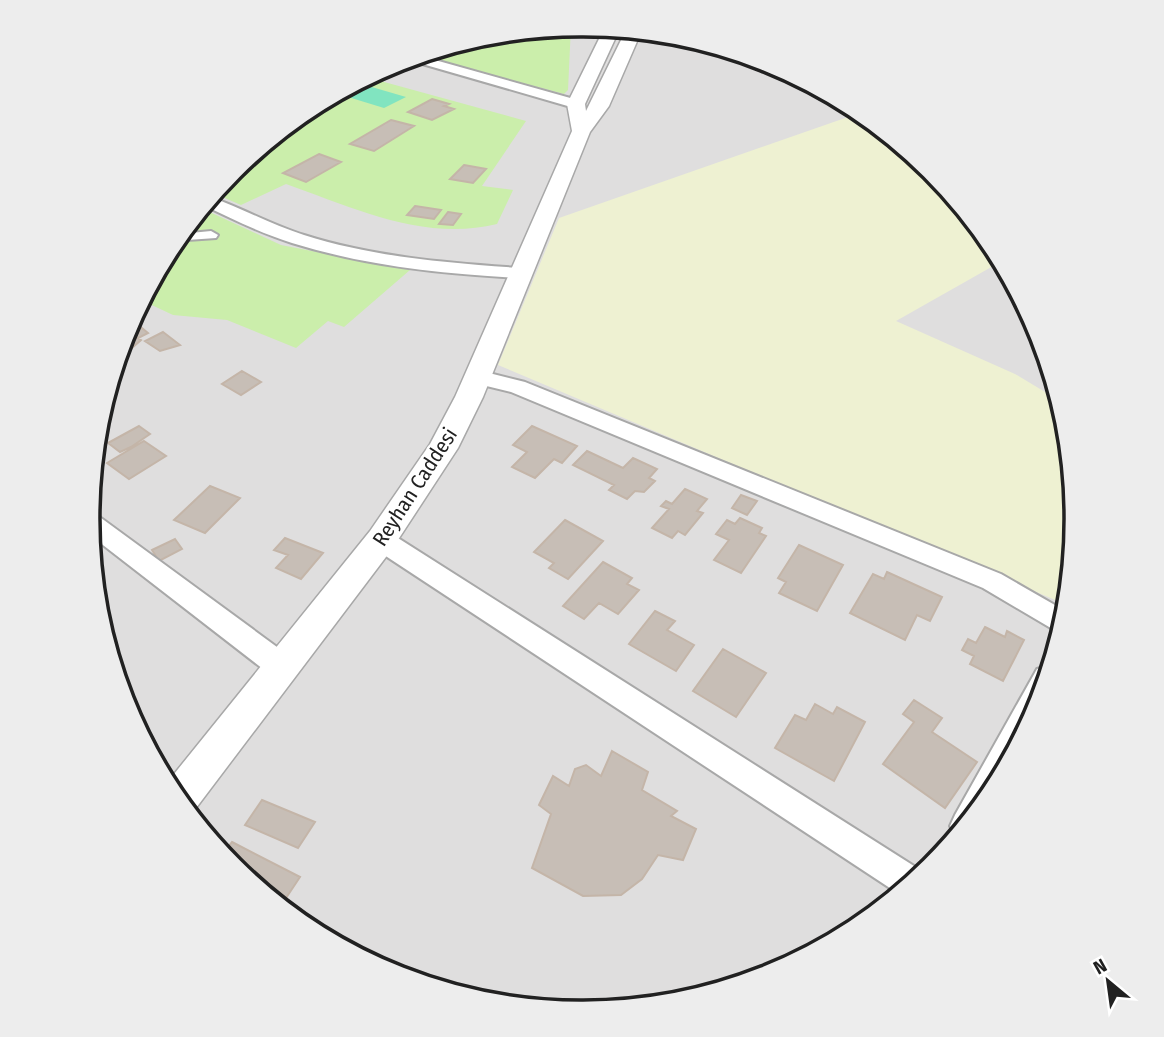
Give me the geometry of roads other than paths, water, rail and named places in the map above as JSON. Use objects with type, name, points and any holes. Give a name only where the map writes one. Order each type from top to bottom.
[{"type":"street","name":"Reyhan Caddesi","points":[[185,792],[381,540],[443,448],[477,377],[520,273],[608,38]]},
{"type":"street","name":"Reyhan Caddesi","points":[[578,118],[600,106],[630,40]]},
{"type":"street","points":[[425,63],[578,118]]},
{"type":"street","points":[[216,205],[264,227],[329,247],[453,268],[520,273]]},
{"type":"street","points":[[191,237],[211,235]]},
{"type":"street","points":[[477,377],[518,387],[992,581],[1053,617]]},
{"type":"street","points":[[100,530],[282,667]]},
{"type":"street","points":[[381,540],[904,878]]}]
